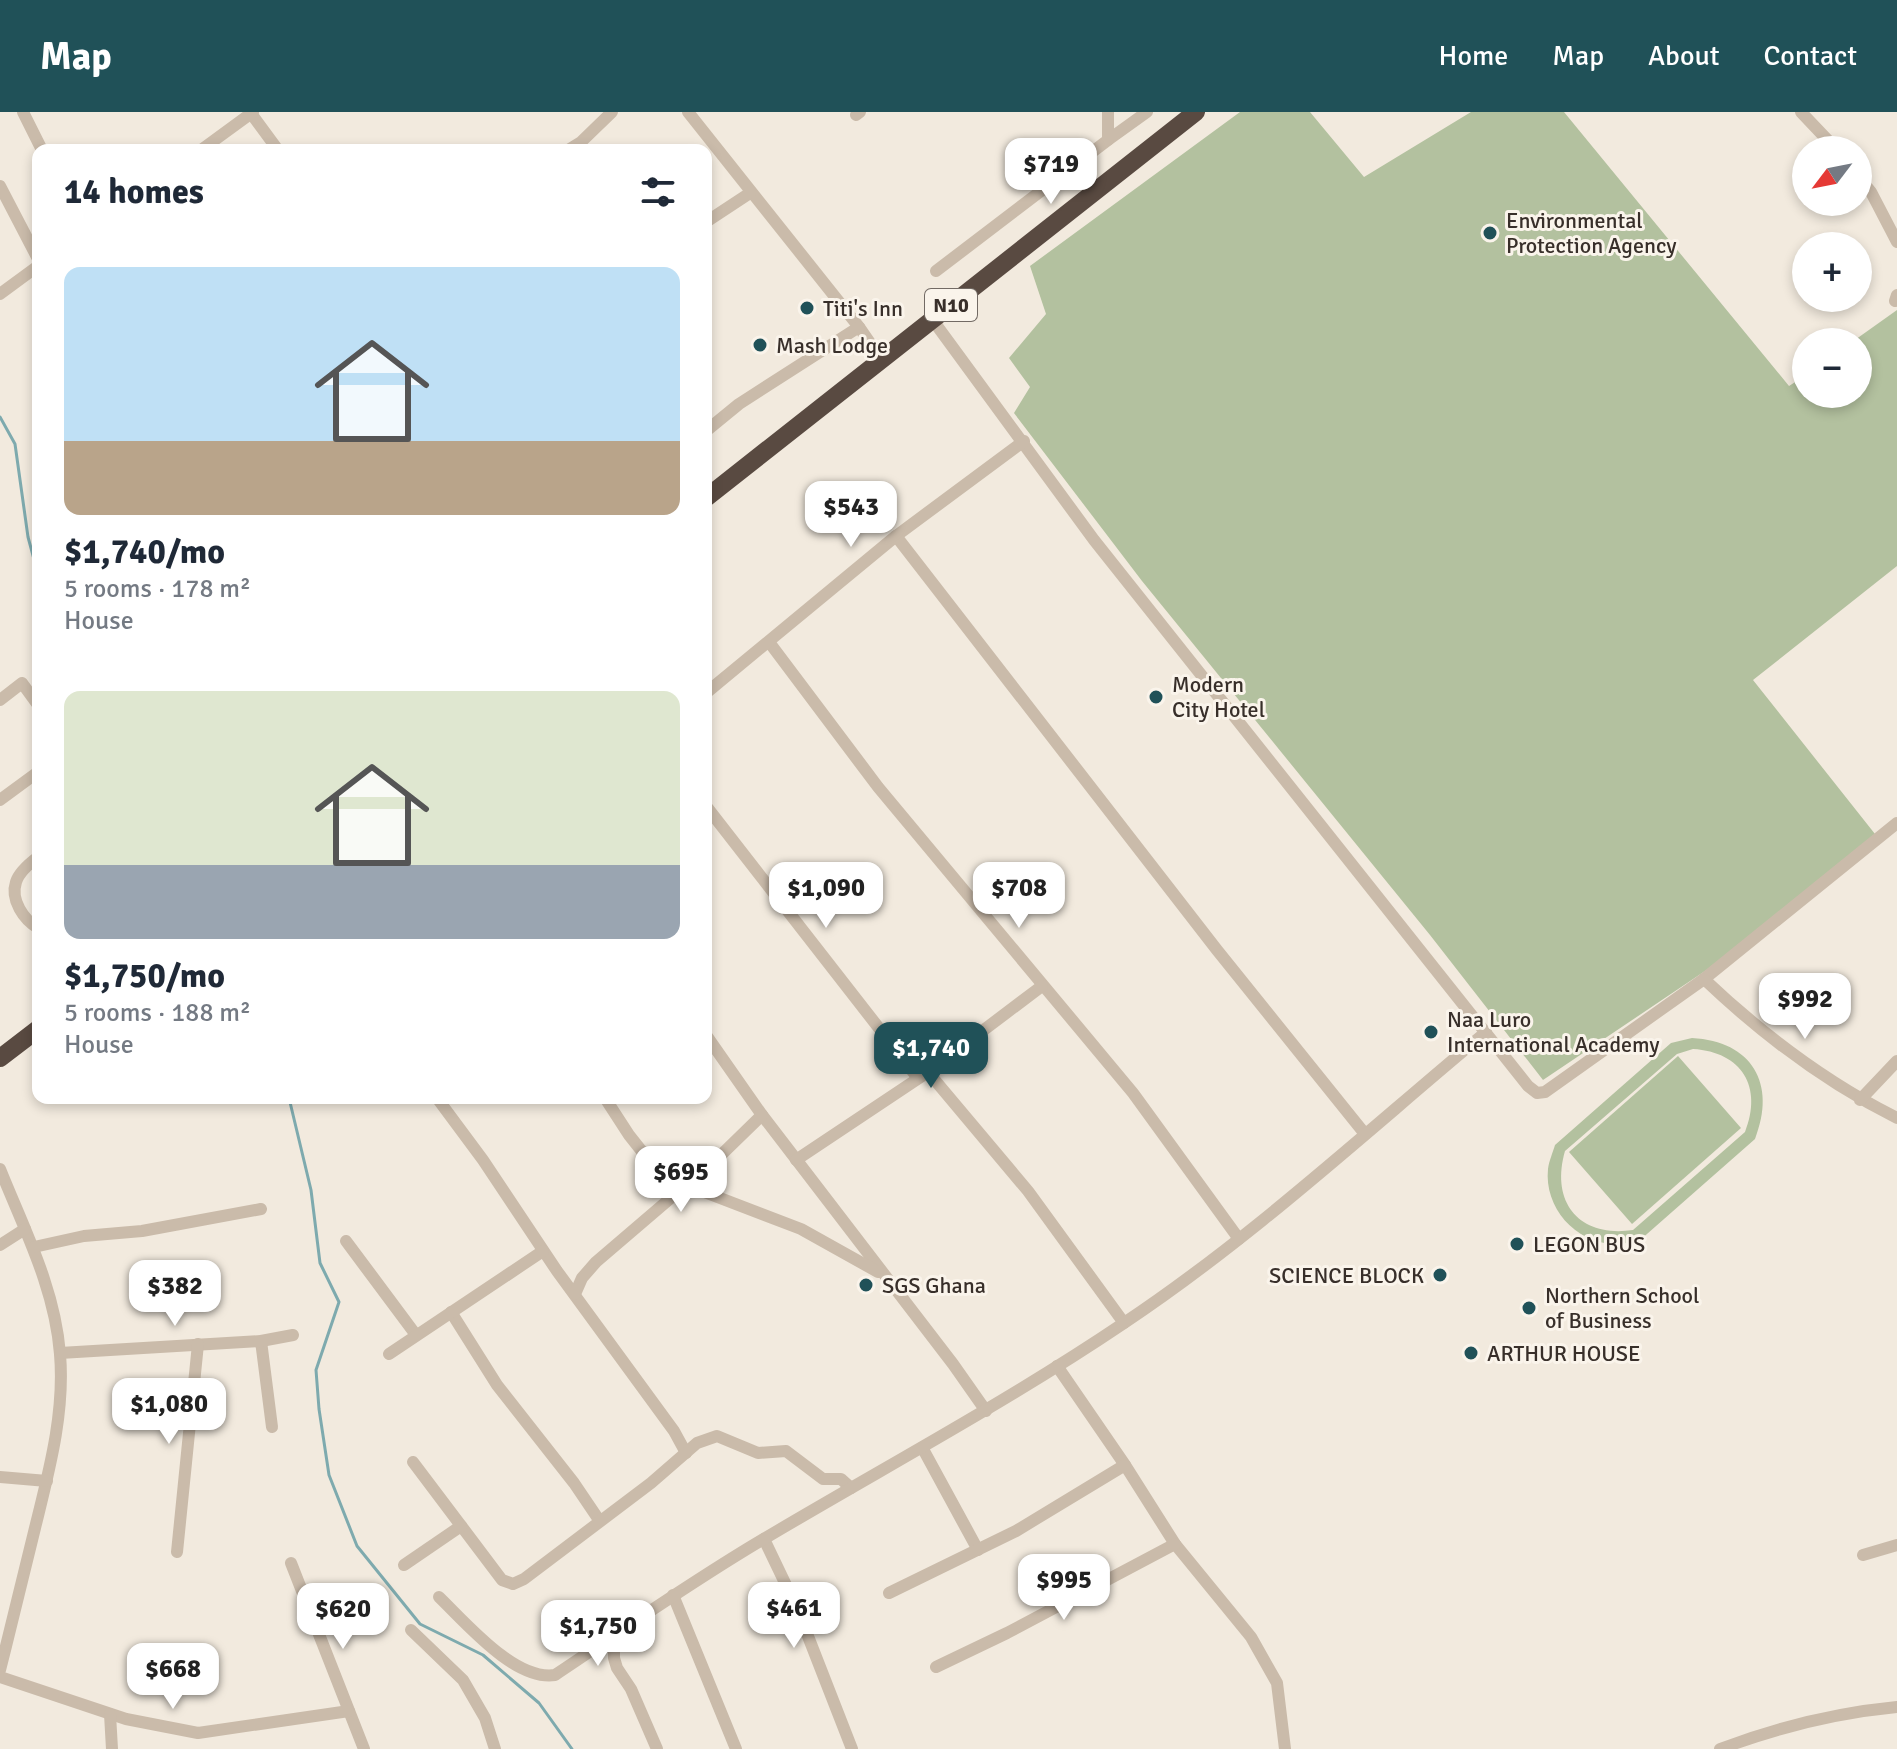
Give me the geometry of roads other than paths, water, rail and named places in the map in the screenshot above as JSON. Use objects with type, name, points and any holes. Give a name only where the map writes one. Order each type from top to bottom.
[{"type":"highway","name":"N10","points":[[712,493],[1194,113]]},
{"type":"highway","points":[[0,1058],[32,1034]]},
{"type":"street","points":[[23,112],[39,144]]},
{"type":"street","points":[[578,144],[612,112]]},
{"type":"street","points":[[688,112],[881,359]]},
{"type":"street","points":[[1108,112],[1108,140]]},
{"type":"street","points":[[936,271],[1147,112]]},
{"type":"street","points":[[1801,112],[1824,136]]},
{"type":"street","points":[[209,144],[251,113],[274,144]]},
{"type":"street","points":[[0,186],[32,247]]},
{"type":"street","points":[[712,218],[750,193]]},
{"type":"street","points":[[1872,194],[1897,242]]},
{"type":"street","points":[[0,294],[32,270]]},
{"type":"street","points":[[932,319],[1094,540],[1528,1086],[1537,1093],[1545,1092],[1704,979],[1897,823]]},
{"type":"street","points":[[712,426],[739,404],[859,327]]},
{"type":"street","points":[[712,688],[896,536],[1024,441]]},
{"type":"street","points":[[896,536],[1217,950],[1365,1134]]},
{"type":"street","points":[[769,642],[878,787],[1133,1093],[1239,1239]]},
{"type":"street","points":[[0,700],[22,683],[32,697]]},
{"type":"street","points":[[0,800],[32,776]]},
{"type":"street","points":[[712,813],[923,1074],[1028,1191],[1124,1323]]},
{"type":"street","points":[[32,862],[16,882],[16,895],[27,921],[32,924]]},
{"type":"street","points":[[1704,979],[1740,1013],[1816,1072],[1860,1100],[1897,1118]]},
{"type":"street","points":[[796,1160],[923,1074],[1042,986]]},
{"type":"street","points":[[439,1597],[484,1640],[525,1671],[541,1677],[555,1675],[673,1595],[851,1488],[923,1449],[1124,1323],[1317,1178],[1486,1032]]},
{"type":"street","points":[[712,1044],[762,1115],[986,1411]]},
{"type":"street","points":[[1860,1100],[1897,1061]]},
{"type":"street","points":[[441,1104],[674,1431],[686,1453]]},
{"type":"street","points":[[609,1104],[648,1159],[686,1187],[801,1229],[883,1274]]},
{"type":"street","points":[[575,1294],[582,1278],[596,1262],[686,1187],[762,1115]]},
{"type":"street","points":[[0,1169],[34,1247],[54,1315],[60,1353],[61,1405],[47,1481],[6,1618],[0,1670]]},
{"type":"street","points":[[34,1247],[84,1236],[142,1231],[261,1209]]},
{"type":"street","points":[[0,1245],[25,1229]]},
{"type":"street","points":[[346,1241],[416,1335]]},
{"type":"street","points":[[389,1354],[543,1251]]},
{"type":"street","points":[[451,1312],[497,1385],[599,1520]]},
{"type":"street","points":[[60,1353],[261,1341],[293,1335]]},
{"type":"street","points":[[261,1341],[272,1427]]},
{"type":"street","points":[[177,1552],[198,1344]]},
{"type":"street","points":[[1057,1366],[1175,1544],[1251,1637],[1277,1683],[1285,1749]]},
{"type":"street","points":[[413,1462],[502,1580],[513,1584],[524,1579],[697,1443],[717,1436],[758,1453],[786,1451],[823,1479],[841,1479],[851,1488]]},
{"type":"street","points":[[923,1449],[978,1550]]},
{"type":"street","points":[[889,1593],[978,1550],[1074,1498],[1125,1465]]},
{"type":"street","points":[[0,1477],[47,1481]]},
{"type":"street","points":[[404,1565],[461,1526]]},
{"type":"street","points":[[764,1539],[797,1608],[852,1749]]},
{"type":"street","points":[[936,1667],[1175,1544]]},
{"type":"street","points":[[1863,1555],[1897,1545]]},
{"type":"street","points":[[291,1563],[364,1749]]},
{"type":"street","points":[[673,1595],[736,1749]]},
{"type":"street","points":[[411,1630],[463,1680],[485,1718],[495,1749]]},
{"type":"street","points":[[614,1635],[617,1668],[631,1689],[657,1749]]},
{"type":"street","points":[[0,1677],[110,1714],[198,1733],[349,1711]]},
{"type":"street","points":[[1720,1749],[1770,1730],[1848,1712],[1897,1707]]},
{"type":"street","points":[[110,1714],[112,1749]]},
{"type":"waterway","points":[[0,417],[15,444],[32,552]]},
{"type":"waterway","points":[[290,1104],[311,1190],[320,1263],[339,1302],[316,1370],[329,1475],[357,1546],[420,1624],[483,1655],[539,1703],[572,1749]]},
{"type":"place","name":"Environmental Protection Agency","points":[[1490,233]]},
{"type":"place","name":"Titi's Inn","points":[[807,308]]},
{"type":"place","name":"Mash Lodge","points":[[760,345]]},
{"type":"place","name":"Modern City Hotel","points":[[1156,697]]},
{"type":"place","name":"Naa Luro International Academy","points":[[1431,1032]]},
{"type":"place","name":"LEGON BUS","points":[[1517,1244]]},
{"type":"place","name":"SCIENCE BLOCK","points":[[1440,1275]]},
{"type":"place","name":"SGS Ghana","points":[[866,1285]]},
{"type":"place","name":"Northern School of Business","points":[[1529,1308]]},
{"type":"place","name":"ARTHUR HOUSE","points":[[1471,1353]]}]
